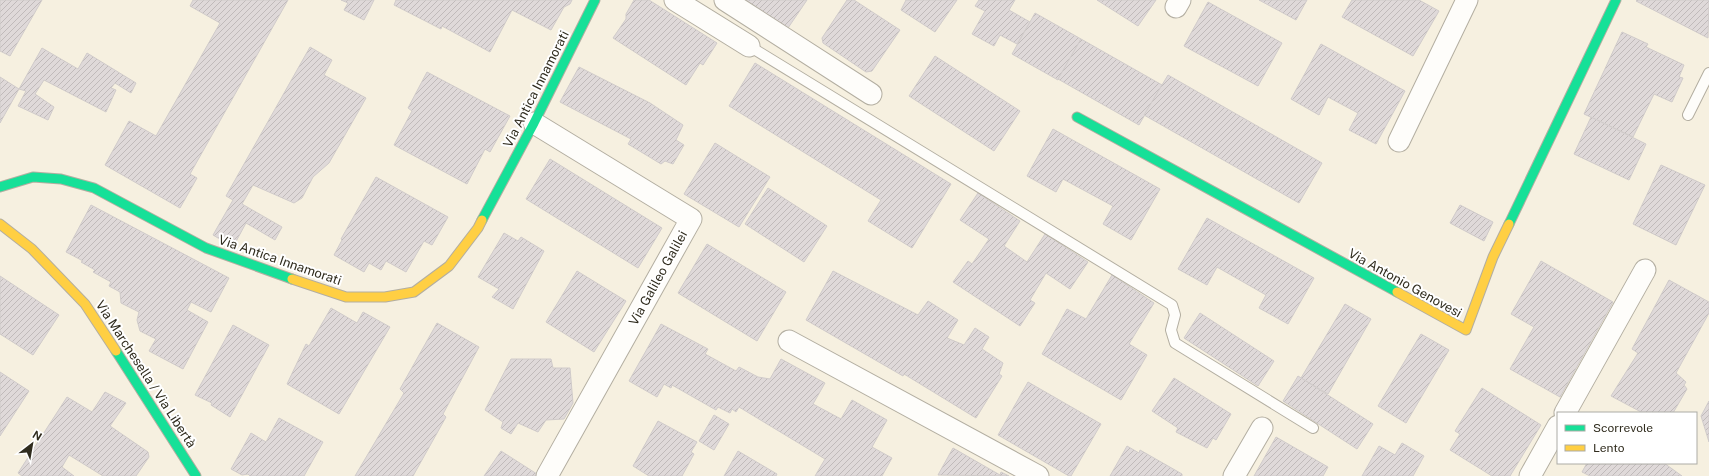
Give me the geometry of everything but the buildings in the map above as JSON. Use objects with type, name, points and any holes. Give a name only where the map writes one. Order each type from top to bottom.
[{"type":"street","name":"Via Antica Innamorati","points":[[0,187],[33,177],[61,179],[74,182],[94,188],[206,248],[284,278],[346,297],[385,297],[414,292],[449,266],[478,228],[534,123],[595,0]]},
{"type":"street","points":[[675,0],[749,46]]},
{"type":"street","points":[[725,0],[872,94]]},
{"type":"street","points":[[1399,141],[1467,0]]},
{"type":"street","name":"Via Antonio Genovesi","points":[[1077,117],[1466,330],[1493,257],[1616,0]]},
{"type":"street","name":"Via Galileo Galilei","points":[[534,123],[691,219],[547,476]]},
{"type":"street","name":"Via Marchesella / Via Libertà","points":[[0,224],[32,249],[85,304],[151,404],[196,476]]},
{"type":"street","points":[[1566,412],[1645,270]]},
{"type":"street","points":[[789,341],[1038,476]]},
{"type":"street","points":[[1234,476],[1262,428]]},
{"type":"street","points":[[1530,476],[1557,428]]},
{"type":"lane","points":[[749,46],[1172,305],[1175,315],[1170,330],[1175,343],[1313,428]]},
{"type":"lane","points":[[1688,115],[1709,73]]},
{"type":"traffic: fast","points":[[482,220],[534,123],[595,0]]},
{"type":"traffic: fast","points":[[1509,224],[1616,0]]},
{"type":"traffic: fast","points":[[1077,117],[1397,292]]},
{"type":"traffic: fast","points":[[0,187],[33,177],[61,179],[94,188],[206,248],[292,279]]},
{"type":"traffic: fast","points":[[116,351],[196,476]]},
{"type":"traffic: slow","points":[[292,279],[346,297],[385,297],[414,292],[449,266],[478,228],[482,220]]},
{"type":"traffic: slow","points":[[0,224],[32,249],[85,304],[116,351]]},
{"type":"traffic: slow","points":[[1397,292],[1466,330],[1493,257],[1509,224]]}]
